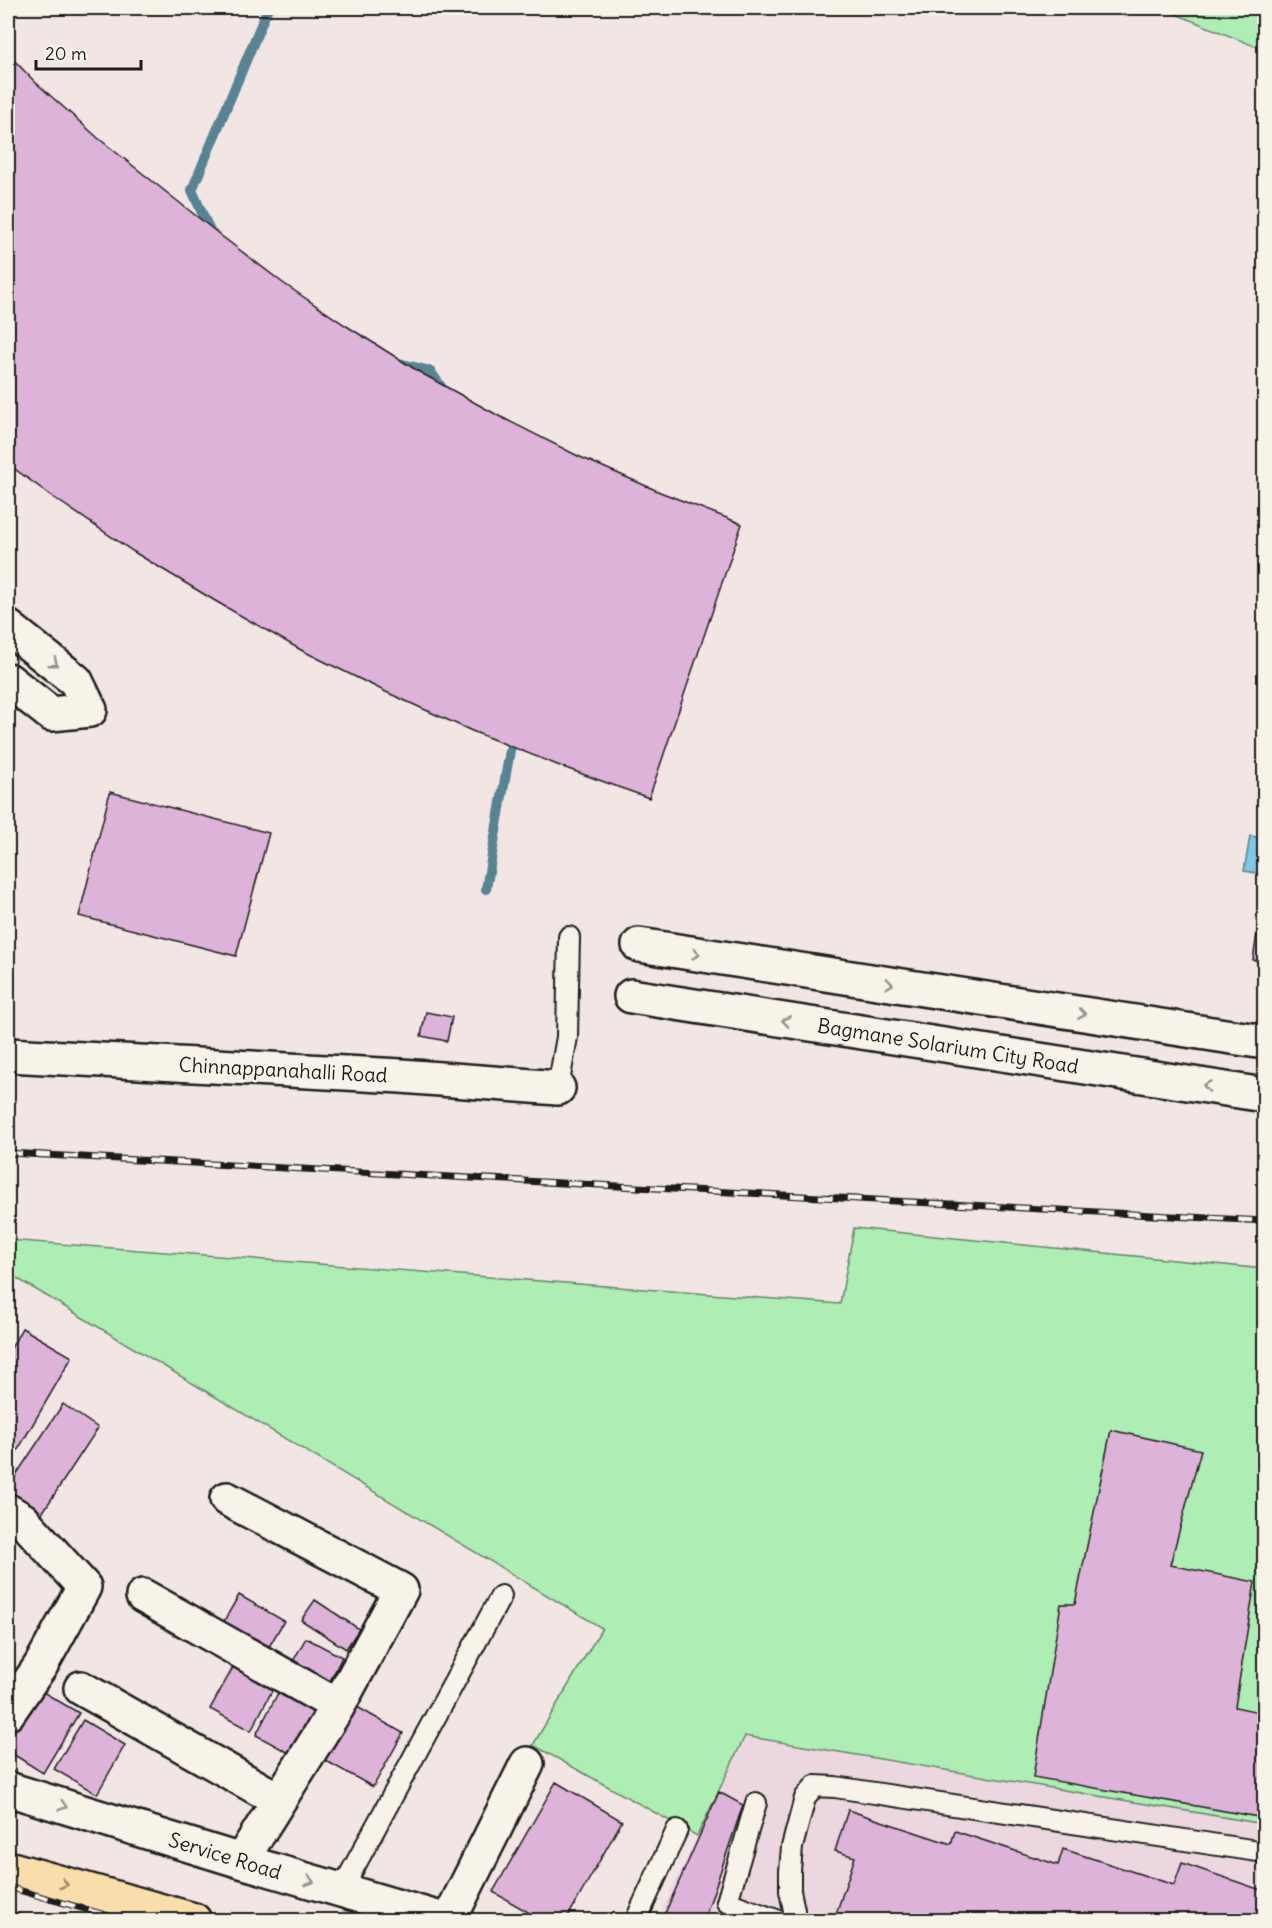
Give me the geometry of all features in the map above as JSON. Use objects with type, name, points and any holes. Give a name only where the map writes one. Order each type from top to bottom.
[{"type":"highway","points":[[8,1868],[194,1920]]},
{"type":"street","points":[[8,627],[76,681],[90,710],[51,714],[8,680]]},
{"type":"street","points":[[639,945],[1264,1042]]},
{"type":"street","name":"Bagmane Solarium City Road","points":[[631,996],[1264,1095]]},
{"type":"street","name":"Chinnappanahalli Road","points":[[8,1055],[401,1076],[558,1088]]},
{"type":"street","points":[[227,1498],[401,1590],[338,1706],[241,1861]]},
{"type":"street","points":[[8,1511],[23,1520],[84,1587],[41,1665],[8,1713]]},
{"type":"street","points":[[143,1596],[338,1706]]},
{"type":"street","points":[[81,1688],[279,1800]]},
{"type":"street","points":[[449,1920],[527,1764]]},
{"type":"street","name":"Service Road","points":[[8,1789],[241,1861],[444,1920]]},
{"type":"lane","points":[[558,1088],[567,1037],[569,937]]},
{"type":"lane","points":[[341,1891],[501,1596]]},
{"type":"lane","points":[[793,1920],[794,1910],[790,1891],[792,1847],[806,1798],[815,1786],[835,1787],[1264,1852]]},
{"type":"lane","points":[[756,1803],[727,1902],[776,1920]]},
{"type":"lane","points":[[636,1920],[677,1830]]},
{"type":"shaded area","points":[[745,1736],[1264,1824],[1264,1920],[657,1920]]},
{"type":"green space","points":[[1166,8],[1264,8],[1264,50],[1166,10]]},
{"type":"green space","points":[[854,1228],[1264,1269],[1264,1824],[745,1736],[697,1836],[533,1745],[602,1628],[8,1273],[8,1240],[840,1304]]},
{"type":"water","points":[[1250,836],[1264,838],[1264,874],[1244,871]]},
{"type":"building","points":[[8,54],[34,81],[98,138],[283,283],[345,325],[421,373],[578,456],[660,492],[742,524],[649,798],[472,731],[301,650],[134,552],[8,464]]},
{"type":"building","points":[[110,792],[269,833],[236,956],[79,916]]},
{"type":"building","points":[[1264,887],[1264,962],[1253,960]]},
{"type":"building","points":[[426,1012],[452,1017],[447,1041],[421,1036]]},
{"type":"building","points":[[22,1328],[72,1357],[8,1467],[8,1354]]},
{"type":"building","points":[[63,1404],[98,1428],[37,1521],[8,1501],[8,1487]]},
{"type":"building","points":[[1111,1430],[1201,1450],[1170,1565],[1255,1582],[1235,1707],[1264,1713],[1264,1818],[1033,1777],[1061,1604],[1075,1604]]},
{"type":"building","points":[[239,1595],[284,1621],[262,1659],[217,1633]]},
{"type":"building","points":[[315,1600],[359,1629],[346,1649],[301,1620]]},
{"type":"building","points":[[306,1638],[342,1657],[325,1691],[287,1672]]},
{"type":"building","points":[[235,1664],[275,1685],[251,1731],[210,1709]]},
{"type":"building","points":[[31,1685],[79,1713],[43,1773],[8,1751],[8,1724]]},
{"type":"building","points":[[278,1693],[321,1715],[298,1758],[256,1735]]},
{"type":"building","points":[[350,1703],[403,1733],[373,1787],[319,1757]]},
{"type":"building","points":[[83,1720],[125,1745],[97,1794],[54,1769]]},
{"type":"building","points":[[556,1782],[622,1821],[566,1920],[542,1920],[493,1892]]},
{"type":"building","points":[[719,1792],[743,1805],[704,1920],[662,1920]]},
{"type":"building","points":[[848,1810],[951,1844],[955,1831],[1058,1865],[1063,1849],[1174,1885],[1182,1863],[1264,1891],[1264,1920],[834,1920],[855,1857],[835,1851]]},
{"type":"waterway","points":[[213,238],[192,190],[268,8]]},
{"type":"waterway","points":[[395,362],[430,371],[447,395]]},
{"type":"waterway","points":[[486,889],[513,733]]},
{"type":"railway","points":[[8,1153],[1264,1221]]},
{"type":"railway","points":[[8,1887],[123,1920]]},
{"type":"railway","points":[[8,1914],[30,1920]]}]
